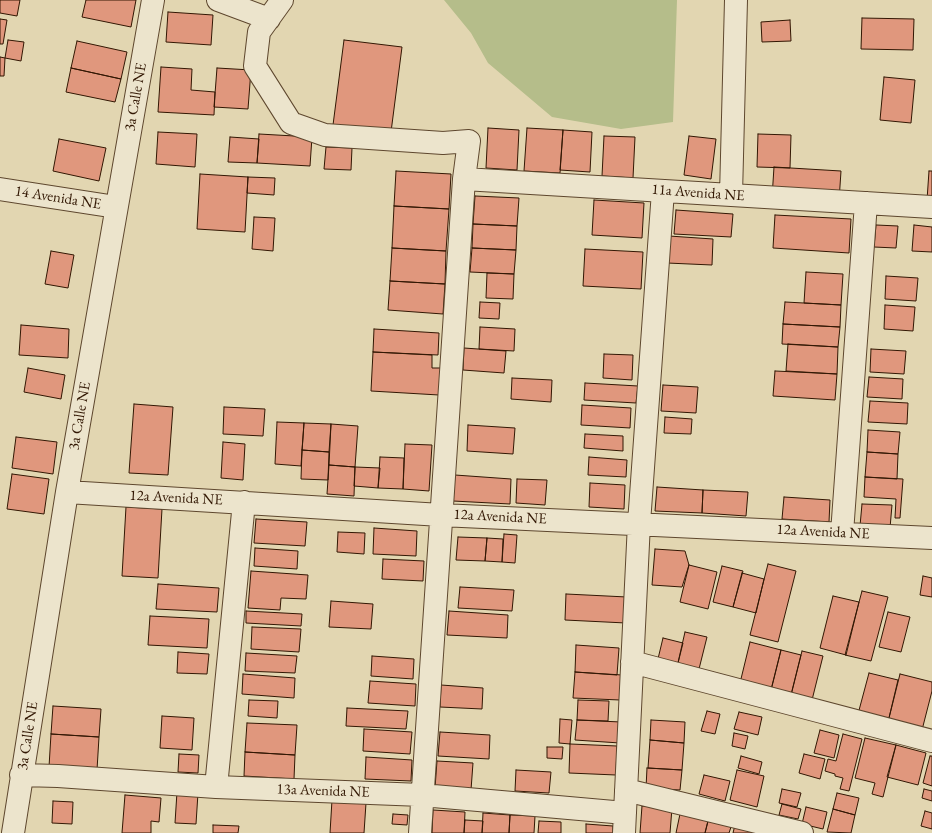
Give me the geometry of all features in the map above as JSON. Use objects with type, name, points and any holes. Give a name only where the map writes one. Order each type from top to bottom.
[{"type":"street","name":"3a Calle NE","points":[[13,833],[67,492],[153,0]]},
{"type":"street","points":[[218,0],[269,19]]},
{"type":"street","points":[[282,0],[259,32],[255,66],[291,123],[325,135],[443,143],[470,141],[464,179],[420,833]]},
{"type":"street","points":[[731,195],[736,0]]},
{"type":"street","name":"11a Avenida NE","points":[[464,179],[932,206]]},
{"type":"street","name":"14 Avenida NE","points":[[0,189],[116,207]]},
{"type":"street","points":[[624,823],[638,524],[663,191]]},
{"type":"street","points":[[842,533],[866,203]]},
{"type":"street","name":"12a Avenida NE","points":[[67,492],[441,515],[932,538]]},
{"type":"street","points":[[216,787],[244,502]]},
{"type":"street","points":[[632,662],[932,741]]},
{"type":"street","name":"13a Avenida NE","points":[[22,775],[58,776],[216,787],[422,795],[624,823]]},
{"type":"street","points":[[626,790],[802,833]]},
{"type":"green space","points":[[444,0],[677,0],[673,122],[621,129],[552,117],[488,63],[471,33]]},
{"type":"building","points":[[0,0],[20,0],[17,16],[0,13]]},
{"type":"building","points":[[86,0],[136,0],[131,27],[82,17]]},
{"type":"building","points":[[168,12],[213,15],[211,45],[166,42]]},
{"type":"building","points":[[862,18],[914,19],[913,50],[861,49]]},
{"type":"building","points":[[0,19],[7,20],[3,44],[0,44]]},
{"type":"building","points":[[790,20],[791,41],[762,42],[761,22]]},
{"type":"building","points":[[8,40],[24,42],[21,61],[5,58]]},
{"type":"building","points":[[344,40],[402,47],[391,132],[333,125]]},
{"type":"building","points":[[77,41],[127,52],[121,79],[71,68]]},
{"type":"building","points":[[0,57],[5,58],[4,76],[0,76]]},
{"type":"building","points":[[161,67],[192,69],[191,90],[215,92],[214,115],[158,112]]},
{"type":"building","points":[[71,68],[121,79],[115,102],[66,92]]},
{"type":"building","points":[[217,68],[251,70],[248,109],[214,107]]},
{"type":"building","points":[[884,77],[915,80],[911,123],[880,120]]},
{"type":"building","points":[[488,128],[519,130],[517,170],[486,168]]},
{"type":"building","points":[[527,128],[563,130],[560,173],[524,171]]},
{"type":"building","points":[[563,130],[592,132],[590,172],[560,170]]},
{"type":"building","points":[[158,132],[197,134],[195,167],[156,164]]},
{"type":"building","points":[[259,134],[312,137],[310,166],[257,163]]},
{"type":"building","points":[[758,134],[791,135],[790,168],[757,167]]},
{"type":"building","points":[[604,136],[635,137],[633,178],[602,176]]},
{"type":"building","points":[[689,136],[716,139],[711,179],[684,175]]},
{"type":"building","points":[[230,137],[259,139],[257,163],[228,162]]},
{"type":"building","points":[[59,139],[106,148],[99,181],[53,171]]},
{"type":"building","points":[[326,147],[352,148],[351,170],[324,169]]},
{"type":"building","points":[[774,167],[841,171],[839,201],[772,198]]},
{"type":"building","points":[[396,171],[451,174],[449,209],[394,206]]},
{"type":"building","points":[[929,171],[932,171],[932,200],[927,200]]},
{"type":"building","points":[[200,174],[248,177],[245,232],[197,229]]},
{"type":"building","points":[[248,177],[275,178],[274,195],[247,193]]},
{"type":"building","points":[[475,196],[519,198],[517,226],[473,224]]},
{"type":"building","points":[[594,200],[644,203],[642,238],[592,235]]},
{"type":"building","points":[[394,206],[449,209],[446,251],[392,248]]},
{"type":"building","points":[[676,210],[733,214],[731,237],[674,234]]},
{"type":"building","points":[[775,215],[851,219],[849,253],[773,248]]},
{"type":"building","points":[[254,217],[275,218],[273,251],[252,249]]},
{"type":"building","points":[[473,224],[517,226],[516,250],[472,248]]},
{"type":"building","points":[[876,225],[898,226],[896,248],[874,247]]},
{"type":"building","points":[[914,225],[932,227],[932,252],[912,251]]},
{"type":"building","points":[[669,236],[713,239],[712,265],[667,263]]},
{"type":"building","points":[[392,248],[446,251],[445,284],[390,281]]},
{"type":"building","points":[[472,248],[516,250],[514,274],[470,272]]},
{"type":"building","points":[[585,249],[643,252],[641,289],[583,286]]},
{"type":"building","points":[[51,251],[74,255],[68,288],[45,284]]},
{"type":"building","points":[[806,272],[843,274],[841,305],[804,303]]},
{"type":"building","points":[[487,273],[514,274],[513,299],[486,298]]},
{"type":"building","points":[[886,276],[918,278],[916,301],[885,299]]},
{"type":"building","points":[[390,281],[445,284],[443,314],[388,310]]},
{"type":"building","points":[[480,302],[500,303],[499,319],[479,318]]},
{"type":"building","points":[[785,302],[841,305],[840,327],[783,324]]},
{"type":"building","points":[[885,305],[915,307],[913,331],[884,329]]},
{"type":"building","points":[[783,324],[840,327],[838,347],[782,344]]},
{"type":"building","points":[[21,325],[69,329],[68,358],[19,355]]},
{"type":"building","points":[[480,327],[515,329],[514,351],[479,349]]},
{"type":"building","points":[[374,329],[439,333],[438,355],[373,352]]},
{"type":"building","points":[[788,344],[838,347],[837,374],[786,371]]},
{"type":"building","points":[[464,348],[506,351],[504,373],[463,370]]},
{"type":"building","points":[[871,349],[906,351],[904,374],[870,372]]},
{"type":"building","points":[[373,352],[432,355],[432,368],[441,368],[439,395],[371,391]]},
{"type":"building","points":[[604,354],[633,355],[632,380],[603,378]]},
{"type":"building","points":[[28,368],[65,375],[61,399],[24,392]]},
{"type":"building","points":[[775,371],[837,374],[835,400],[773,396]]},
{"type":"building","points":[[869,377],[903,379],[902,399],[867,397]]},
{"type":"building","points":[[512,378],[552,380],[551,402],[511,399]]},
{"type":"building","points":[[585,383],[638,386],[636,403],[584,400]]},
{"type":"building","points":[[663,385],[698,387],[696,413],[661,411]]},
{"type":"building","points":[[870,401],[908,403],[907,424],[868,422]]},
{"type":"building","points":[[134,404],[173,407],[168,475],[129,473]]},
{"type":"building","points":[[582,405],[631,408],[630,428],[581,425]]},
{"type":"building","points":[[224,407],[265,409],[263,436],[223,434]]},
{"type":"building","points":[[665,417],[692,419],[691,434],[664,433]]},
{"type":"building","points":[[277,422],[304,423],[301,466],[275,464]]},
{"type":"building","points":[[304,423],[331,424],[329,452],[302,450]]},
{"type":"building","points":[[331,424],[358,426],[355,467],[329,465]]},
{"type":"building","points":[[468,425],[515,428],[513,454],[467,451]]},
{"type":"building","points":[[868,430],[900,432],[898,454],[867,452]]},
{"type":"building","points":[[585,434],[623,436],[623,451],[584,448]]},
{"type":"building","points":[[16,437],[57,442],[53,474],[12,468]]},
{"type":"building","points":[[223,442],[245,444],[243,480],[221,478]]},
{"type":"building","points":[[405,444],[432,445],[429,491],[403,489]]},
{"type":"building","points":[[302,450],[329,452],[328,480],[301,479]]},
{"type":"building","points":[[867,452],[898,454],[897,479],[865,477]]},
{"type":"building","points":[[380,457],[404,458],[403,489],[378,488]]},
{"type":"building","points":[[589,457],[627,460],[626,477],[588,475]]},
{"type":"building","points":[[329,465],[355,467],[354,496],[327,494]]},
{"type":"building","points":[[355,467],[380,468],[378,488],[354,486]]},
{"type":"building","points":[[12,474],[49,479],[44,514],[7,509]]},
{"type":"building","points":[[455,475],[511,479],[510,504],[453,501]]},
{"type":"building","points":[[865,477],[903,479],[900,518],[895,518],[896,499],[864,497]]},
{"type":"building","points":[[517,479],[547,480],[545,505],[516,503]]},
{"type":"building","points":[[590,483],[625,485],[624,509],[589,507]]},
{"type":"building","points":[[657,487],[703,490],[702,513],[655,511]]},
{"type":"building","points":[[703,490],[748,492],[746,516],[702,513]]},
{"type":"building","points":[[784,497],[830,500],[829,522],[782,519]]},
{"type":"building","points":[[862,504],[892,505],[890,528],[860,526]]},
{"type":"building","points":[[126,507],[162,509],[158,578],[122,576]]},
{"type":"building","points":[[256,519],[307,522],[305,546],[254,543]]},
{"type":"building","points":[[374,528],[417,531],[416,556],[373,554]]},
{"type":"building","points":[[338,532],[365,533],[364,554],[337,552]]},
{"type":"building","points":[[504,534],[517,535],[515,563],[502,562]]},
{"type":"building","points":[[458,537],[487,538],[485,561],[456,560]]},
{"type":"building","points":[[487,538],[503,539],[502,562],[485,561]]},
{"type":"building","points":[[255,548],[298,551],[297,569],[254,566]]},
{"type":"building","points":[[655,549],[685,551],[689,565],[682,587],[652,585]]},
{"type":"building","points":[[383,559],[424,561],[423,581],[382,579]]},
{"type":"building","points":[[768,564],[796,571],[778,642],[750,635]]},
{"type":"building","points":[[689,565],[717,572],[708,609],[680,602]]},
{"type":"building","points":[[722,566],[743,571],[733,607],[713,602]]},
{"type":"building","points":[[251,571],[308,575],[306,599],[281,598],[280,610],[248,608]]},
{"type":"building","points":[[742,573],[764,579],[756,613],[733,607]]},
{"type":"building","points":[[923,576],[932,578],[932,597],[920,595]]},
{"type":"building","points":[[158,584],[219,588],[217,612],[156,609]]},
{"type":"building","points":[[460,587],[514,590],[512,611],[458,608]]},
{"type":"building","points":[[862,591],[888,597],[871,661],[845,655]]},
{"type":"building","points":[[566,594],[627,597],[626,623],[565,620]]},
{"type":"building","points":[[833,596],[859,602],[846,655],[820,648]]},
{"type":"building","points":[[331,601],[373,604],[371,629],[329,627]]},
{"type":"building","points":[[246,611],[302,614],[301,626],[246,623]]},
{"type":"building","points":[[449,611],[508,615],[507,638],[447,635]]},
{"type":"building","points":[[888,612],[910,617],[901,652],[879,647]]},
{"type":"building","points":[[150,616],[209,619],[207,648],[148,645]]},
{"type":"building","points":[[252,627],[301,629],[299,652],[251,649]]},
{"type":"building","points":[[685,632],[707,637],[698,673],[677,667]]},
{"type":"building","points":[[663,638],[683,643],[677,667],[657,663]]},
{"type":"building","points":[[750,642],[781,650],[771,690],[740,683]]},
{"type":"building","points":[[576,645],[619,648],[617,675],[575,672]]},
{"type":"building","points":[[781,650],[801,655],[791,695],[771,690]]},
{"type":"building","points":[[802,651],[823,656],[812,700],[791,695]]},
{"type":"building","points":[[178,652],[209,654],[207,674],[177,673]]},
{"type":"building","points":[[246,653],[297,656],[295,673],[245,671]]},
{"type":"building","points":[[372,656],[414,659],[413,679],[371,676]]},
{"type":"building","points":[[575,672],[622,675],[620,700],[573,698]]},
{"type":"building","points":[[869,673],[898,680],[888,722],[858,714]]},
{"type":"building","points":[[243,674],[295,678],[294,698],[242,694]]},
{"type":"building","points":[[900,674],[932,682],[932,691],[922,730],[888,722]]},
{"type":"building","points":[[370,681],[416,684],[415,706],[368,703]]},
{"type":"building","points":[[441,685],[483,688],[482,709],[440,707]]},
{"type":"building","points":[[249,700],[278,701],[277,718],[248,716]]},
{"type":"building","points":[[578,700],[609,701],[608,721],[577,720]]},
{"type":"building","points":[[53,706],[101,709],[99,737],[51,734]]},
{"type":"building","points":[[347,708],[408,711],[406,729],[346,726]]},
{"type":"building","points":[[707,711],[720,714],[715,734],[701,731]]},
{"type":"building","points":[[739,712],[762,717],[758,735],[734,729]]},
{"type":"building","points":[[162,716],[194,718],[192,750],[160,748]]},
{"type":"building","points":[[560,719],[572,720],[570,744],[559,743]]},
{"type":"building","points":[[577,720],[621,722],[620,743],[575,740]]},
{"type":"building","points":[[651,720],[685,722],[684,743],[650,740]]},
{"type":"building","points":[[247,723],[297,725],[295,755],[245,752]]},
{"type":"building","points":[[364,729],[412,732],[410,754],[363,751]]},
{"type":"building","points":[[820,730],[839,735],[834,758],[814,753]]},
{"type":"building","points":[[440,732],[490,735],[489,759],[438,756]]},
{"type":"building","points":[[734,733],[748,736],[745,749],[732,746]]},
{"type":"building","points":[[51,734],[99,737],[97,770],[49,767]]},
{"type":"building","points":[[843,734],[862,739],[849,791],[840,789],[843,778],[825,771],[828,759],[836,761]]},
{"type":"building","points":[[865,738],[896,745],[883,797],[872,794],[875,783],[855,778]]},
{"type":"building","points":[[650,740],[684,743],[682,770],[648,768]]},
{"type":"building","points":[[570,744],[617,746],[616,775],[569,773]]},
{"type":"building","points":[[896,745],[926,753],[918,785],[887,777]]},
{"type":"building","points":[[547,747],[563,747],[562,759],[547,758]]},
{"type":"building","points":[[245,752],[295,755],[294,779],[244,776]]},
{"type":"building","points":[[179,754],[199,755],[198,773],[178,772]]},
{"type":"building","points":[[804,754],[825,759],[820,779],[799,773]]},
{"type":"building","points":[[741,756],[762,762],[759,774],[738,768]]},
{"type":"building","points":[[930,756],[932,756],[932,786],[923,783]]},
{"type":"building","points":[[366,757],[412,760],[411,781],[365,779]]},
{"type":"building","points":[[437,761],[473,763],[471,790],[435,788]]},
{"type":"building","points":[[647,768],[682,770],[680,790],[646,788]]},
{"type":"building","points":[[516,770],[551,772],[549,793],[515,791]]},
{"type":"building","points":[[737,770],[764,776],[757,807],[730,800]]},
{"type":"building","points":[[704,775],[730,781],[725,801],[699,794]]},
{"type":"building","points":[[782,789],[801,793],[797,807],[779,803]]},
{"type":"building","points":[[924,789],[932,791],[932,801],[922,798]]},
{"type":"building","points":[[177,792],[198,793],[196,824],[175,823]]},
{"type":"building","points":[[837,793],[859,798],[855,815],[833,809]]},
{"type":"building","points":[[125,795],[161,798],[159,822],[151,821],[151,833],[122,833]]},
{"type":"building","points":[[332,800],[366,803],[364,833],[330,833]]},
{"type":"building","points":[[53,801],[73,802],[72,824],[52,823]]},
{"type":"building","points":[[782,804],[801,809],[798,819],[779,815]]},
{"type":"building","points":[[642,806],[672,808],[670,833],[640,833]]},
{"type":"building","points":[[806,807],[827,812],[823,829],[802,824]]},
{"type":"building","points":[[833,809],[855,815],[851,833],[827,832]]},
{"type":"building","points":[[433,810],[465,812],[464,833],[432,833]]},
{"type":"building","points":[[925,811],[932,813],[932,829],[921,826]]},
{"type":"building","points":[[483,813],[510,815],[509,833],[482,833]]},
{"type":"building","points":[[393,814],[408,815],[407,825],[392,824]]},
{"type":"building","points":[[680,814],[708,821],[705,833],[676,833]]},
{"type":"building","points":[[510,815],[535,816],[534,833],[509,833]]},
{"type":"building","points":[[465,820],[483,821],[482,833],[464,833]]},
{"type":"building","points":[[539,821],[561,822],[561,833],[538,833]]},
{"type":"building","points":[[708,821],[731,827],[729,833],[705,833]]},
{"type":"building","points":[[586,824],[613,826],[613,833],[586,833]]},
{"type":"building","points":[[213,825],[239,826],[238,833],[213,833]]},
{"type":"building","points":[[735,825],[757,833],[733,833]]}]
